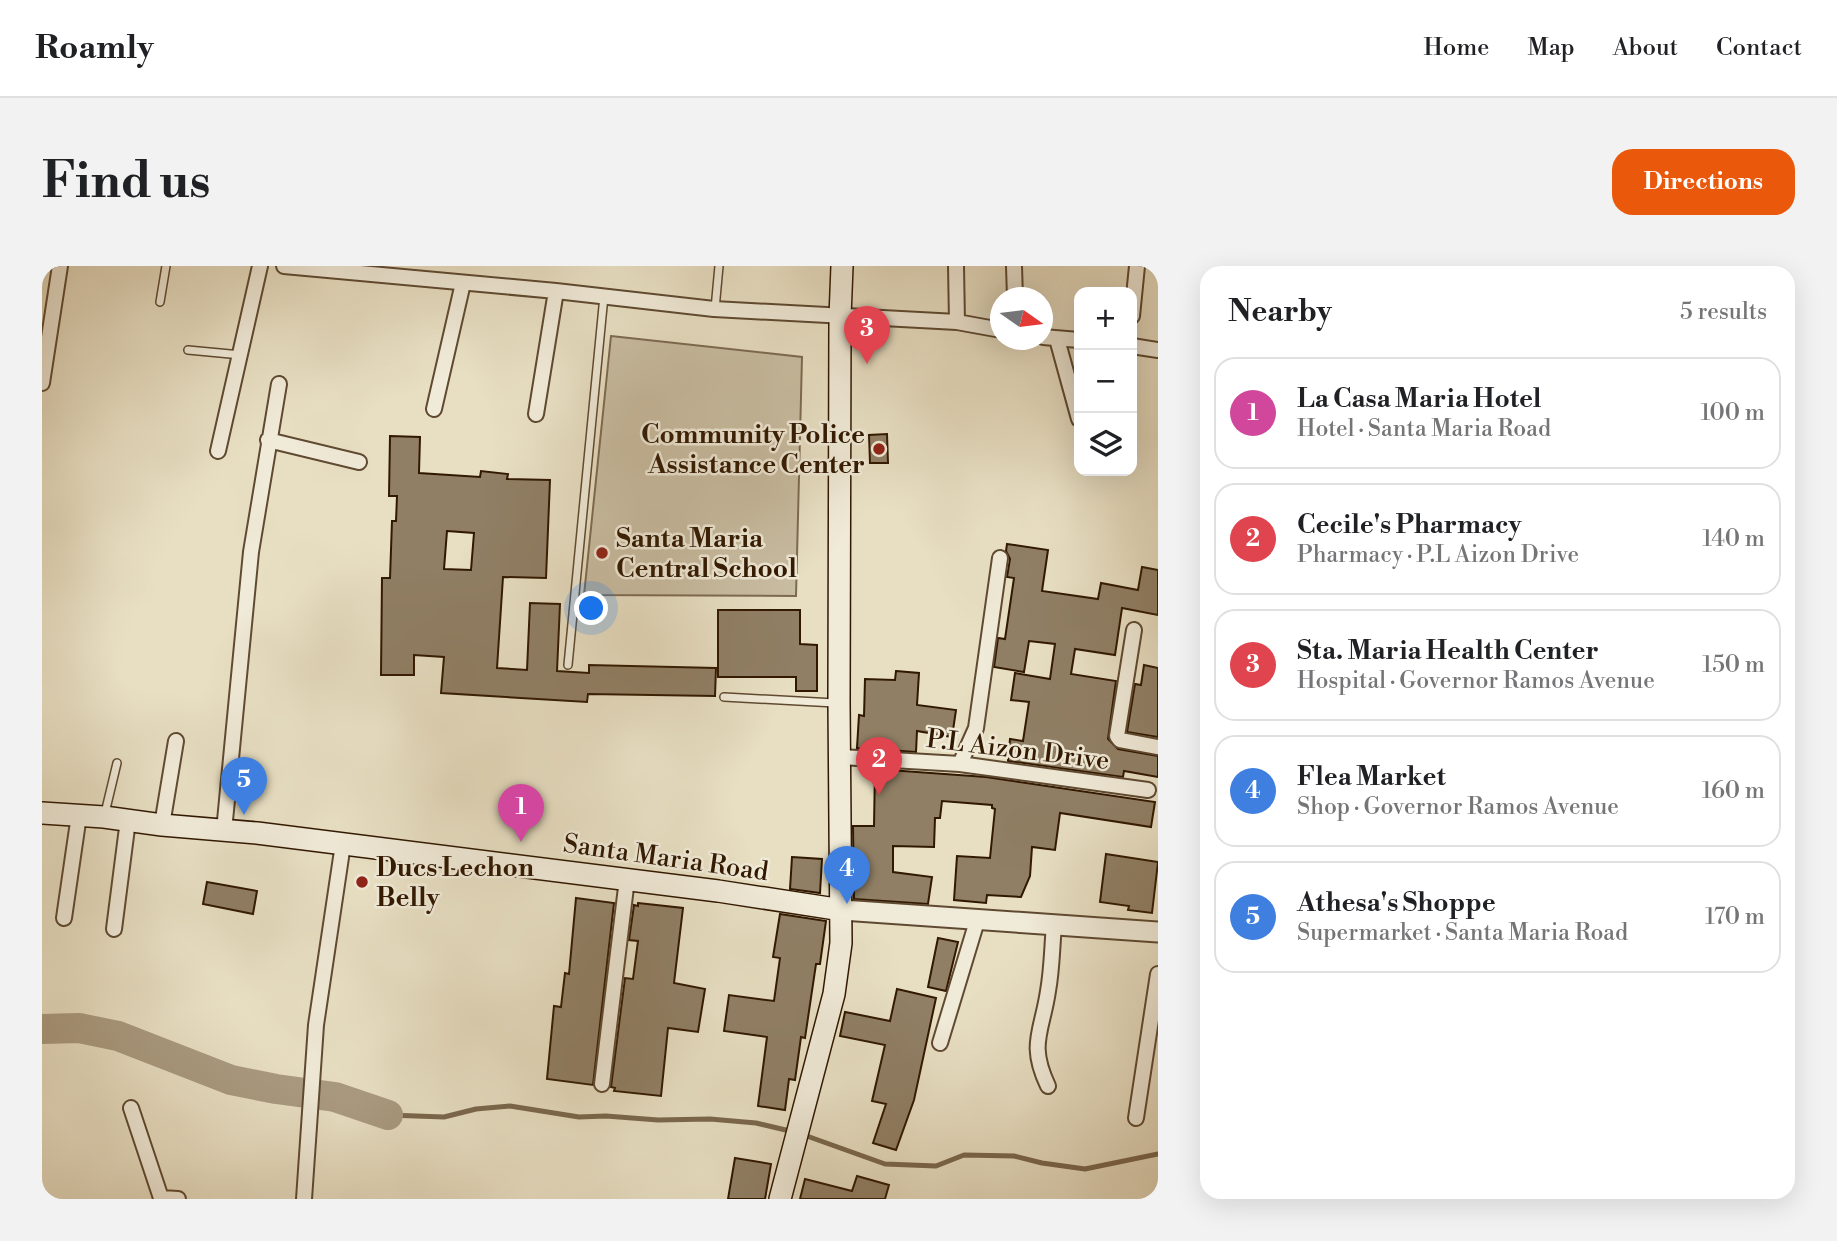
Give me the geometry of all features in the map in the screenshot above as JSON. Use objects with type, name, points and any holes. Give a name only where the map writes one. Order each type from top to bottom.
[{"type":"main road","points":[[780,1199],[834,994],[841,943],[839,703],[842,266]]},
{"type":"main road","name":"Santa Maria Road","points":[[42,813],[104,817],[343,844],[627,879],[842,910]]},
{"type":"street","points":[[42,383],[60,266]]},
{"type":"street","points":[[218,451],[242,355],[260,266]]},
{"type":"street","points":[[284,266],[556,291],[715,309],[957,322],[990,328]]},
{"type":"street","points":[[956,266],[957,322]]},
{"type":"street","points":[[1014,266],[1015,287]]},
{"type":"street","points":[[1135,287],[1137,266]]},
{"type":"street","points":[[434,409],[463,283]]},
{"type":"street","points":[[536,414],[556,291]]},
{"type":"street","points":[[1053,338],[1074,340]]},
{"type":"street","points":[[1053,346],[1077,413]]},
{"type":"street","points":[[1137,347],[1158,350]]},
{"type":"street","points":[[224,831],[251,552],[279,384]]},
{"type":"street","points":[[268,440],[359,462]]},
{"type":"street","points":[[960,764],[976,728],[1000,558]]},
{"type":"street","points":[[1134,630],[1117,736],[1120,740],[1158,747]]},
{"type":"street","points":[[162,825],[176,741]]},
{"type":"street","name":"P.L Aizon Drive","points":[[841,757],[960,764],[1148,790]]},
{"type":"street","points":[[64,918],[79,816]]},
{"type":"street","points":[[114,929],[128,820]]},
{"type":"street","points":[[304,1199],[316,1025],[343,844]]},
{"type":"street","points":[[602,1084],[627,879]]},
{"type":"street","name":"Santa Maria Road","points":[[842,910],[1158,932]]},
{"type":"street","points":[[940,1043],[977,921]]},
{"type":"street","points":[[1048,1086],[1039,1067],[1036,1052],[1048,991],[1054,925]]},
{"type":"street","points":[[1136,1118],[1158,974]]},
{"type":"street","points":[[131,1108],[161,1198],[178,1199]]},
{"type":"lane","points":[[160,302],[166,266]]},
{"type":"lane","points":[[715,309],[719,266]]},
{"type":"lane","points":[[568,665],[604,296]]},
{"type":"lane","points":[[188,350],[242,355]]},
{"type":"lane","points":[[724,697],[839,703]]},
{"type":"lane","points":[[104,817],[117,763]]},
{"type":"shaded area","points":[[611,336],[802,357],[796,596],[584,595]]},
{"type":"building","name":"Community Police Assistance Center","points":[[887,434],[888,463],[870,463],[869,435]]},
{"type":"building","points":[[390,436],[420,437],[419,473],[480,477],[481,471],[508,474],[507,479],[550,480],[546,578],[503,577],[497,668],[527,670],[530,603],[560,604],[557,671],[589,673],[589,665],[716,668],[715,696],[588,694],[587,702],[441,693],[444,657],[414,655],[414,675],[381,675],[382,578],[390,578],[392,521],[396,521],[397,496],[389,496]],"holes":[[[447,531],[474,533],[471,570],[444,569]]]},
{"type":"building","points":[[1007,544],[1048,550],[1042,591],[1098,599],[1101,583],[1138,590],[1142,567],[1158,570],[1158,615],[1122,608],[1115,655],[1075,649],[1071,674],[1116,681],[1108,739],[1118,749],[1158,756],[1158,777],[1124,771],[1123,777],[1008,761],[1010,739],[1023,741],[1029,702],[1011,700],[1015,673],[1050,679],[1055,644],[1029,641],[1024,672],[994,667],[998,638],[1005,639],[1014,578],[1007,577],[1010,559],[1006,551]]},
{"type":"building","points":[[718,610],[800,610],[800,644],[817,645],[817,691],[796,691],[796,677],[718,677]]},
{"type":"building","points":[[1144,665],[1158,668],[1158,737],[1127,732],[1135,684],[1141,685]]},
{"type":"building","points":[[896,671],[919,673],[917,705],[956,710],[952,737],[917,731],[916,752],[857,748],[859,715],[864,716],[865,679],[895,680]]},
{"type":"building","points":[[875,769],[986,777],[1155,802],[1151,827],[1060,813],[1055,850],[1032,847],[1030,876],[1021,897],[987,895],[986,903],[954,900],[957,856],[990,858],[995,809],[992,805],[942,801],[940,818],[935,818],[934,847],[893,846],[893,872],[932,877],[928,904],[854,899],[853,826],[874,826]]},
{"type":"building","points":[[1106,854],[1158,862],[1152,913],[1100,902]]},
{"type":"building","points":[[792,857],[822,859],[820,893],[790,889]]},
{"type":"building","points":[[207,882],[257,891],[253,914],[203,904]]},
{"type":"building","points":[[576,898],[614,903],[593,1085],[547,1079],[554,1006],[561,1007],[565,973],[569,974]]},
{"type":"building","points":[[638,903],[683,908],[674,983],[705,989],[698,1032],[668,1028],[661,1096],[614,1091],[615,1088],[611,1087],[625,978],[633,979],[638,941],[629,940],[634,905],[638,906]]},
{"type":"building","points":[[780,914],[826,921],[820,964],[816,964],[805,1038],[801,1037],[795,1080],[789,1079],[785,1110],[758,1106],[767,1037],[724,1031],[729,995],[774,1001],[780,958],[773,957]]},
{"type":"building","points":[[938,938],[958,942],[946,991],[928,987]]},
{"type":"building","points":[[897,989],[936,998],[914,1100],[896,1150],[873,1143],[886,1104],[872,1101],[885,1045],[840,1036],[845,1012],[890,1021]]},
{"type":"building","points":[[735,1158],[771,1164],[765,1199],[728,1199]]},
{"type":"building","points":[[857,1176],[889,1185],[885,1199],[800,1199],[805,1179],[852,1191]]},
{"type":"waterway","points":[[42,1029],[79,1028],[118,1036],[231,1080],[335,1097],[388,1115]]},
{"type":"waterway","points":[[388,1115],[444,1117],[476,1109],[510,1106],[579,1117],[710,1119],[756,1123],[794,1132]]},
{"type":"waterway","points":[[804,1135],[885,1164],[936,1166],[964,1155],[1014,1156],[1085,1169],[1158,1154]]},
{"type":"place","name":"Sta. Maria Health Center","points":[[867,364]]},
{"type":"place","name":"Community Police Assistance Center","points":[[879,449]]},
{"type":"place","name":"Santa Maria Central School","points":[[602,553]]},
{"type":"place","name":"Cecile's Pharmacy","points":[[879,795]]},
{"type":"place","name":"Athesa's Shoppe","points":[[244,815]]},
{"type":"place","name":"La Casa Maria Hotel","points":[[521,842]]},
{"type":"place","name":"Ducs Lechon Belly","points":[[362,882]]},
{"type":"place","name":"Flea Market","points":[[847,904]]}]
